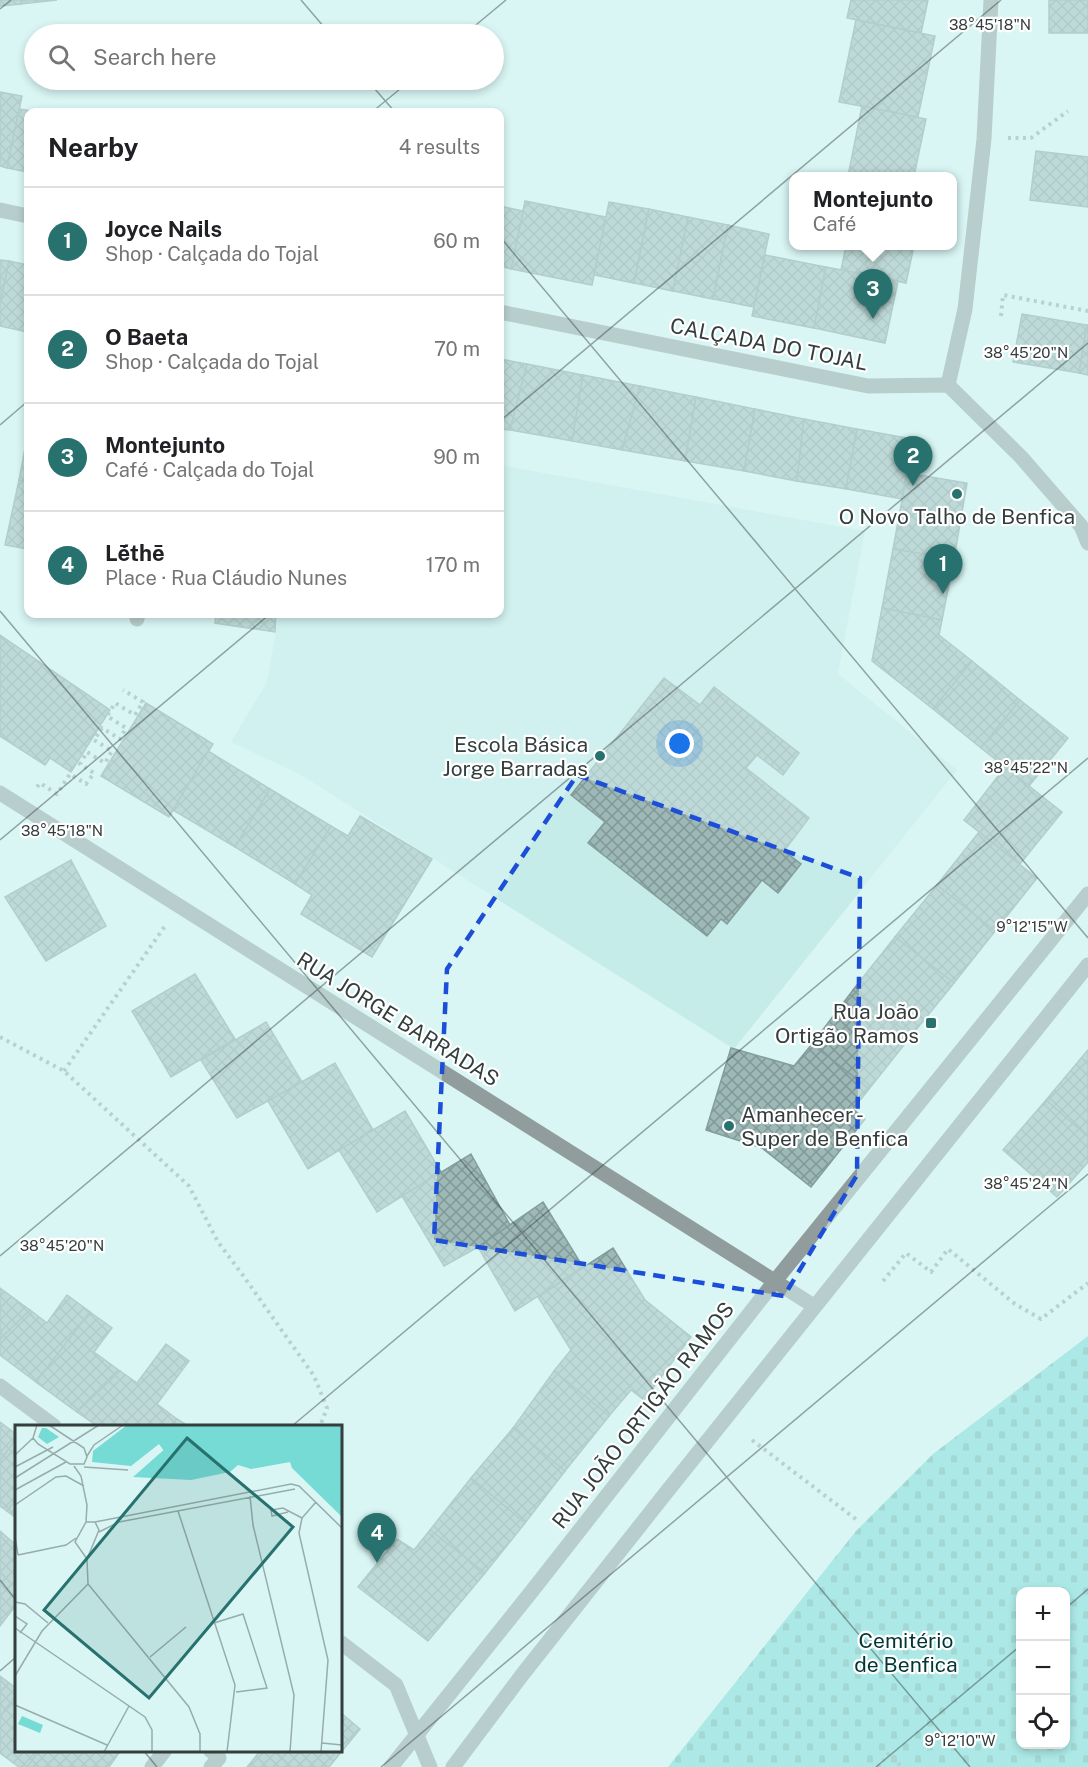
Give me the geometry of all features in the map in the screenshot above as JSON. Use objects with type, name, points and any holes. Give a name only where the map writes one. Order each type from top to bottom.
[{"type":"street","points":[[991,0],[984,139],[965,309],[948,385],[1021,457],[1085,528],[1088,543]]},
{"type":"street","points":[[0,210],[24,215]]},
{"type":"street","name":"CALÇADA DO TOJAL","points":[[504,313],[868,386],[948,385]]},
{"type":"street","name":"RUA JORGE BARRADAS","points":[[0,793],[814,1306]]},
{"type":"street","name":"RUA JOÃO ORTIGÃO RAMOS","points":[[391,1767],[775,1281],[1088,894]]},
{"type":"street","points":[[453,1767],[814,1306],[1088,965]]},
{"type":"street","points":[[0,1386],[53,1425]]},
{"type":"street","points":[[342,1644],[396,1685],[430,1767]]},
{"type":"street","points":[[152,1767],[163,1752]]},
{"type":"street","points":[[211,1767],[219,1758],[212,1752]]},
{"type":"path","points":[[984,139],[1031,138],[1068,111]]},
{"type":"path","points":[[1001,316],[1003,295],[1088,311]]},
{"type":"path","points":[[24,808],[40,783],[57,794],[70,774],[86,784],[94,773],[80,764],[87,752],[105,763],[112,751],[94,740],[102,728],[120,739],[126,728],[107,717],[115,703],[135,715],[143,702],[123,690]]},
{"type":"path","points":[[64,1071],[179,906]]},
{"type":"path","points":[[0,1037],[64,1071],[189,1186],[218,1242],[314,1376],[327,1408],[320,1425]]},
{"type":"path","points":[[883,1281],[906,1253],[931,1272],[948,1249],[1015,1304],[1041,1319],[1088,1283]]},
{"type":"path","points":[[752,1440],[857,1520]]},
{"type":"path","points":[[878,1767],[888,1754],[902,1767]]},
{"type":"highlighted area","points":[[577,775],[860,878],[857,1175],[784,1296],[434,1240],[447,969]]},
{"type":"shaded area","name":"Escola Básica Jorge Barradas","points":[[504,466],[865,531],[838,674],[957,770],[734,1049],[301,775],[231,742],[267,682],[278,618],[504,618]]},
{"type":"green space","name":"Cemitério de Benfica","points":[[1088,1336],[1088,1767],[668,1767],[856,1531],[933,1454]]},
{"type":"building","points":[[0,0],[21,0],[21,4],[0,6]]},
{"type":"building","points":[[21,0],[57,0],[21,4]]},
{"type":"building","points":[[851,0],[928,0],[921,33],[847,18]]},
{"type":"building","points":[[1049,0],[1088,0],[1088,33],[1049,33]]},
{"type":"building","points":[[856,20],[935,36],[918,117],[839,102]]},
{"type":"building","points":[[0,92],[22,96],[7,168],[0,166]]},
{"type":"building","points":[[862,106],[926,119],[915,172],[849,172]]},
{"type":"building","points":[[19,109],[24,110],[24,171],[7,168]]},
{"type":"building","points":[[1036,151],[1088,157],[1088,207],[1030,200]]},
{"type":"building","points":[[525,201],[606,217],[592,285],[511,269]]},
{"type":"building","points":[[609,202],[649,209],[634,283],[594,275]]},
{"type":"building","points":[[504,207],[523,211],[511,269],[504,267]]},
{"type":"building","points":[[649,209],[688,217],[673,291],[634,283]]},
{"type":"building","points":[[688,217],[728,225],[713,299],[673,291]]},
{"type":"building","points":[[728,225],[769,234],[754,307],[713,299]]},
{"type":"building","points":[[845,250],[913,250],[906,283],[841,270]]},
{"type":"building","points":[[765,255],[826,267],[814,328],[752,316]]},
{"type":"building","points":[[0,260],[9,261],[0,305]]},
{"type":"building","points":[[9,261],[24,264],[24,331],[0,326],[0,305]]},
{"type":"building","points":[[826,267],[898,281],[885,343],[814,328]]},
{"type":"building","points":[[1022,314],[1087,325],[1079,373],[1013,362]]},
{"type":"building","points":[[1088,325],[1088,375],[1079,373]]},
{"type":"building","points":[[504,360],[527,364],[510,430],[504,429]]},
{"type":"building","points":[[527,364],[583,375],[572,441],[510,430]]},
{"type":"building","points":[[583,375],[640,386],[622,450],[572,441]]},
{"type":"building","points":[[640,386],[696,397],[685,461],[622,450]]},
{"type":"building","points":[[696,397],[755,409],[744,471],[685,461]]},
{"type":"building","points":[[755,409],[804,419],[797,481],[744,471]]},
{"type":"building","points":[[804,419],[857,429],[846,489],[797,481]]},
{"type":"building","points":[[857,429],[913,439],[902,499],[846,489]]},
{"type":"building","points":[[24,454],[24,481],[19,480]]},
{"type":"building","points":[[907,473],[967,483],[954,559],[893,549]]},
{"type":"building","points":[[19,480],[24,481],[24,548],[5,545]]},
{"type":"building","points":[[893,549],[954,559],[942,620],[882,608]]},
{"type":"building","points":[[882,608],[942,620],[939,635],[972,661],[933,709],[872,661]]},
{"type":"building","points":[[216,618],[276,618],[275,632],[215,623]]},
{"type":"building","points":[[0,635],[110,710],[71,772],[50,758],[45,765],[0,736]]},
{"type":"building","points":[[972,661],[1020,700],[981,748],[933,709]]},
{"type":"building","points":[[664,678],[700,705],[714,687],[799,753],[783,775],[757,755],[746,768],[809,818],[784,851],[801,864],[778,893],[762,880],[727,924],[721,919],[707,936],[588,843],[605,822],[571,795]]},
{"type":"building","points":[[1020,700],[1068,738],[1029,786],[981,748]]},
{"type":"building","points":[[146,703],[213,744],[169,817],[101,776]]},
{"type":"building","points":[[208,751],[270,789],[235,847],[173,810]]},
{"type":"building","points":[[1005,767],[1062,812],[1020,864],[964,820]]},
{"type":"building","points":[[270,789],[331,826],[295,884],[235,847]]},
{"type":"building","points":[[360,816],[432,859],[372,957],[301,914],[312,895],[295,884],[331,826],[348,836]]},
{"type":"building","points":[[979,832],[1037,878],[995,931],[937,885]]},
{"type":"building","points":[[71,860],[106,926],[46,961],[5,897]]},
{"type":"building","points":[[937,885],[995,931],[954,983],[895,937]]},
{"type":"building","points":[[895,937],[954,983],[911,1036],[853,990]]},
{"type":"building","points":[[195,974],[235,1039],[171,1077],[132,1011]]},
{"type":"building","points":[[853,990],[911,1036],[869,1089],[812,1044]]},
{"type":"building","points":[[266,1022],[302,1082],[237,1118],[201,1060]]},
{"type":"building","points":[[812,1044],[869,1089],[853,1109],[865,1119],[811,1187],[762,1148],[706,1130],[731,1048],[794,1066]]},
{"type":"building","points":[[1088,1050],[1088,1137],[1046,1100]]},
{"type":"building","points":[[335,1063],[373,1130],[308,1169],[268,1101]]},
{"type":"building","points":[[1046,1100],[1088,1137],[1088,1162],[1057,1197],[1003,1150]]},
{"type":"building","points":[[405,1111],[441,1172],[377,1212],[339,1150]]},
{"type":"building","points":[[471,1154],[510,1225],[478,1247],[444,1266],[402,1196]]},
{"type":"building","points":[[543,1202],[583,1267],[515,1311],[478,1247]]},
{"type":"building","points":[[613,1248],[645,1300],[691,1337],[644,1400],[631,1390],[609,1416],[554,1371],[571,1350],[538,1297]]},
{"type":"building","points":[[0,1288],[30,1310],[0,1339]]},
{"type":"building","points":[[67,1295],[90,1312],[36,1382],[0,1355],[0,1339],[30,1310],[47,1323]]},
{"type":"building","points":[[90,1312],[112,1328],[94,1352],[120,1371],[77,1412],[36,1382]]},
{"type":"building","points":[[166,1344],[189,1361],[157,1404],[177,1419],[172,1425],[96,1425],[77,1412],[120,1371],[137,1383]]},
{"type":"building","points":[[554,1371],[609,1416],[565,1471],[513,1428]]},
{"type":"building","points":[[177,1419],[186,1425],[172,1425]]},
{"type":"building","points":[[0,1422],[15,1433],[15,1440],[0,1461]]},
{"type":"building","points":[[513,1428],[565,1471],[525,1523],[471,1478]]},
{"type":"building","points":[[15,1440],[15,1500],[7,1511],[0,1506],[0,1461]]},
{"type":"building","points":[[471,1478],[525,1523],[485,1573],[430,1530]]},
{"type":"building","points":[[15,1500],[15,1517],[7,1511]]},
{"type":"building","points":[[430,1530],[485,1573],[428,1641],[358,1587],[397,1539],[414,1550]]},
{"type":"building","points":[[0,1531],[15,1544],[15,1606],[0,1626]]},
{"type":"building","points":[[0,1676],[15,1687],[15,1696],[0,1717]]},
{"type":"building","points":[[15,1696],[15,1752],[38,1752],[27,1767],[19,1767],[0,1753],[0,1717]]},
{"type":"building","points":[[342,1714],[360,1729],[342,1751]]},
{"type":"building","points":[[38,1752],[120,1752],[109,1767],[27,1767]]},
{"type":"building","points":[[259,1752],[274,1752],[291,1767],[247,1767]]},
{"type":"building","points":[[274,1752],[341,1752],[329,1767],[291,1767]]},
{"type":"place","name":"Montejunto","points":[[873,319]]},
{"type":"place","name":"O Baeta","points":[[913,486]]},
{"type":"place","name":"O Novo Talho de Benfica","points":[[957,494]]},
{"type":"place","name":"Joyce Nails","points":[[943,594]]},
{"type":"place","name":"Escola Básica Jorge Barradas","points":[[600,756]]},
{"type":"place","name":"Rua João Ortigão Ramos","points":[[931,1023]]},
{"type":"place","name":"Amanhecer - Super de Benfica","points":[[729,1126]]},
{"type":"place","name":"Lḗthē","points":[[377,1563]]}]
